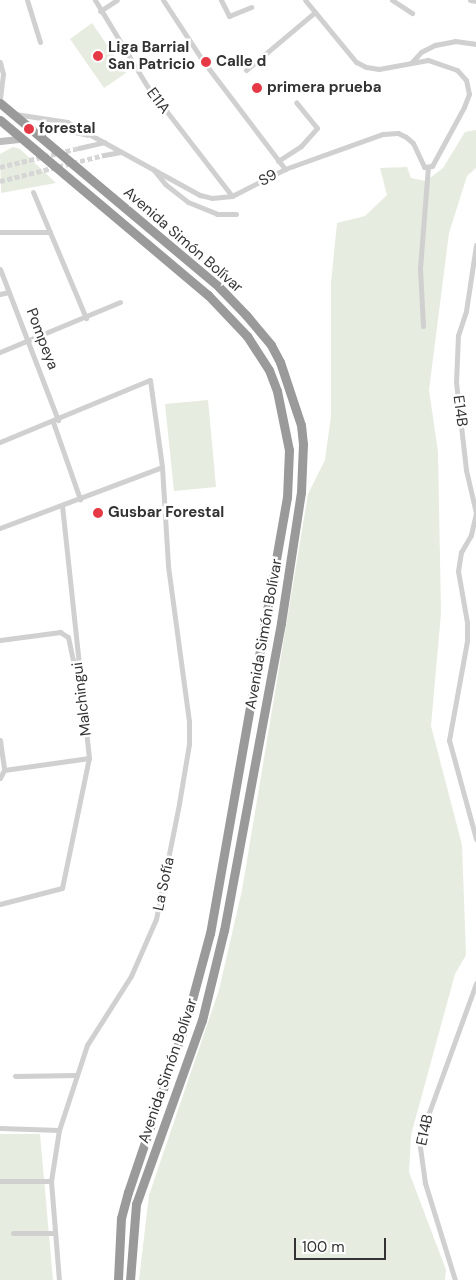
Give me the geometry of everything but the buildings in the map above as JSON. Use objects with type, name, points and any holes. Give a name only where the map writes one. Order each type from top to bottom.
[{"type":"highway","name":"Avenida Simón Bolívar","points":[[0,103],[38,137],[220,287],[259,329],[280,362],[301,425],[303,444],[301,492],[281,623],[224,930],[202,1020],[136,1204],[130,1280]]},
{"type":"highway","name":"Avenida Simón Bolívar","points":[[0,120],[19,139],[208,295],[248,336],[277,391],[289,450],[287,497],[210,933],[187,1018],[128,1192],[121,1218],[118,1280]]},
{"type":"street","points":[[27,0],[40,42]]},
{"type":"street","name":"E11A","points":[[95,0],[147,86],[232,196]]},
{"type":"street","points":[[100,11],[117,0]]},
{"type":"street","points":[[162,0],[203,61],[285,170]]},
{"type":"street","points":[[221,0],[229,16],[251,7]]},
{"type":"street","points":[[305,0],[356,62],[366,67],[380,69],[428,60],[457,70],[466,80],[469,94],[464,107],[436,163],[428,167],[420,268],[423,326]]},
{"type":"street","points":[[392,0],[412,12]]},
{"type":"street","points":[[470,0],[476,1]]},
{"type":"street","points":[[246,70],[315,12]]},
{"type":"street","points":[[412,62],[421,52],[435,45],[456,41],[476,44]]},
{"type":"street","points":[[0,62],[3,74],[0,99]]},
{"type":"street","points":[[278,161],[301,146],[317,128],[296,102]]},
{"type":"street","name":"S9","points":[[12,114],[59,120],[121,151],[200,195],[218,199],[232,196],[285,170],[363,138],[398,133],[414,143],[422,163],[428,167]]},
{"type":"street","name":"S9","points":[[38,137],[53,127],[92,136]]},
{"type":"street","points":[[0,141],[19,139]]},
{"type":"street","points":[[79,148],[104,142]]},
{"type":"street","points":[[104,156],[121,151]]},
{"type":"street","points":[[152,169],[161,180],[188,202],[217,214],[236,214]]},
{"type":"street","points":[[33,192],[86,318]]},
{"type":"street","points":[[0,232],[50,232]]},
{"type":"street","name":"E14B","points":[[476,245],[475,264],[458,335],[456,382],[466,470],[476,513],[471,535],[461,552],[458,572],[467,622],[467,641],[449,740],[476,839]]},
{"type":"street","name":"Pompeya","points":[[0,269],[29,341],[80,499]]},
{"type":"street","points":[[0,294],[9,292]]},
{"type":"street","points":[[0,352],[86,318],[120,302]]},
{"type":"street","name":"La Sofía","points":[[56,421],[150,380],[162,467],[168,566],[187,700],[189,744],[156,919],[131,976],[96,1026],[76,1075],[60,1130],[51,1181],[59,1280]]},
{"type":"street","points":[[0,442],[56,421]]},
{"type":"street","points":[[0,528],[62,507],[162,467]]},
{"type":"street","name":"Malchingui","points":[[0,904],[62,888],[89,758],[62,507]]},
{"type":"street","points":[[0,640],[60,632],[68,637],[72,660],[78,665]]},
{"type":"street","points":[[0,740],[4,770],[0,778]]},
{"type":"street","points":[[4,770],[89,758]]},
{"type":"street","name":"E14B","points":[[455,1280],[425,1182],[419,1140],[476,983]]},
{"type":"street","points":[[15,1076],[76,1075]]},
{"type":"street","points":[[0,1128],[60,1130]]},
{"type":"street","points":[[0,1181],[51,1181]]},
{"type":"street","points":[[14,1233],[55,1233]]},
{"type":"shaded area","name":"Liga Barrial San Patricio","points":[[92,23],[126,73],[104,88],[70,39]]},
{"type":"shaded area","points":[[476,130],[476,168],[467,176],[449,233],[429,390],[438,452],[441,613],[431,726],[462,845],[466,955],[455,974],[411,1135],[409,1172],[446,1270],[445,1280],[139,1280],[149,1195],[219,990],[242,890],[308,494],[325,460],[331,416],[331,283],[337,223],[365,216],[387,195],[380,168],[407,167],[411,178],[426,181],[443,168],[465,132]]},
{"type":"shaded area","points":[[13,147],[20,149],[56,183],[1,193],[0,154]]},
{"type":"shaded area","points":[[208,400],[216,487],[174,491],[165,404]]},
{"type":"shaded area","points":[[0,1134],[40,1134],[53,1280],[0,1280]]},
{"type":"tunnel","points":[[0,167],[79,148]]},
{"type":"tunnel","points":[[0,181],[104,155]]},
{"type":"place","name":"Liga Barrial San Patricio","points":[[98,56]]},
{"type":"place","name":"Calle d","points":[[206,62]]},
{"type":"place","name":"primera prueba","points":[[257,88]]},
{"type":"place","name":"forestal","points":[[29,129]]},
{"type":"place","name":"Gusbar Forestal","points":[[98,513]]}]
